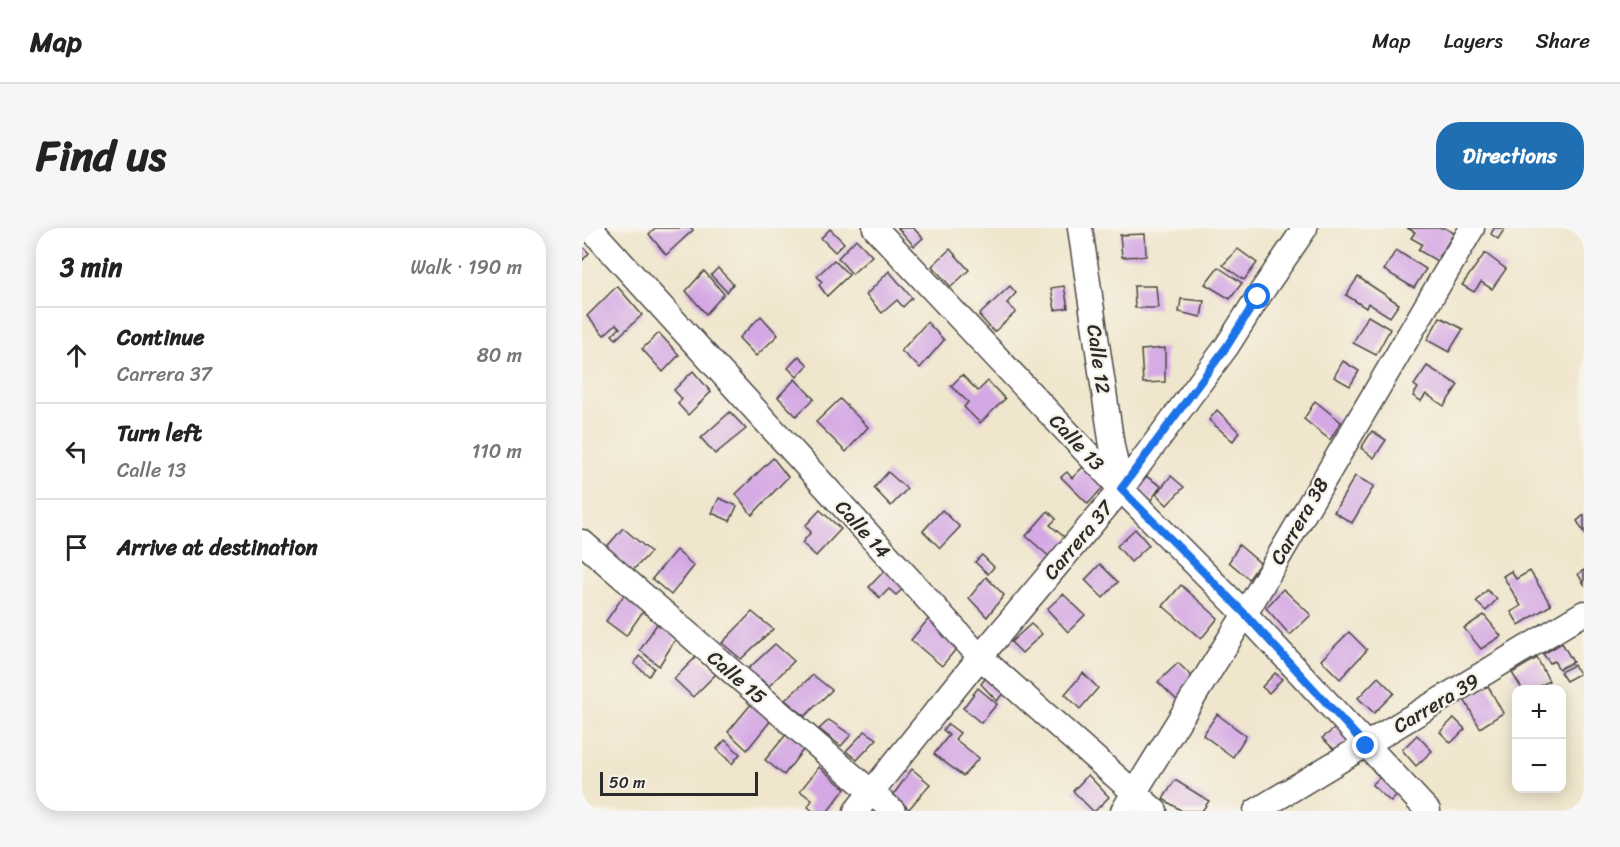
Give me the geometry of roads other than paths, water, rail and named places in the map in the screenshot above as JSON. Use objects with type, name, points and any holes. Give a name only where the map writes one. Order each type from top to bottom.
[{"type":"street","name":"Calle 14","points":[[590,228],[980,657],[1129,801],[1155,811]]},
{"type":"street","name":"Calle 13","points":[[875,228],[1121,489],[1245,614],[1428,811]]},
{"type":"street","name":"Calle 12","points":[[1080,228],[1112,446],[1121,489]]},
{"type":"street","name":"Carrera 37","points":[[863,802],[980,657],[1121,489],[1227,346],[1305,228]]},
{"type":"street","name":"Carrera 38","points":[[1129,801],[1245,614],[1472,228]]},
{"type":"street","name":"Calle 15","points":[[582,542],[863,802],[893,811]]},
{"type":"street","name":"Carrera 39","points":[[1256,811],[1584,613]]}]
